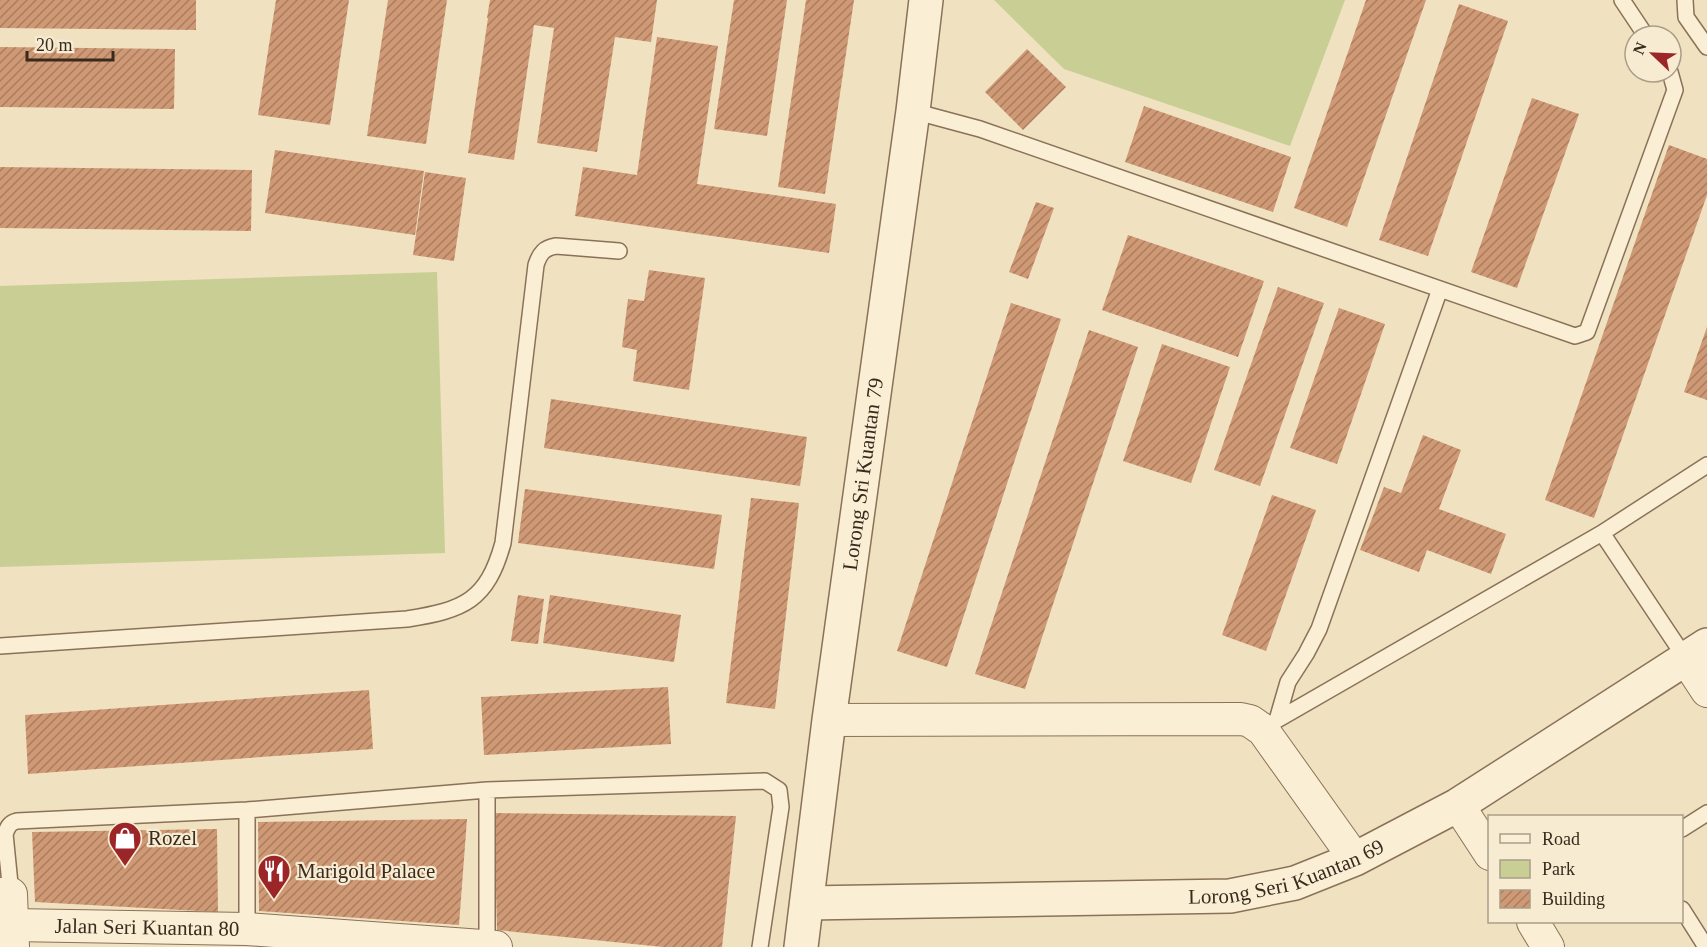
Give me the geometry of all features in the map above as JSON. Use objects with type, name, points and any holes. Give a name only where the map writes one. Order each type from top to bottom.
[{"type":"street","name":"Lorong Sri Kuantan 79","points":[[801,947],[829,720],[913,111],[926,0]]},
{"type":"street","points":[[1697,652],[1707,691]]},
{"type":"street","name":"Lorong Seri Kuantan 69","points":[[807,903],[1230,896],[1295,882],[1354,859],[1458,805],[1697,652]]},
{"type":"street","points":[[829,720],[1241,719],[1270,725],[1354,859]]},
{"type":"street","points":[[1458,805],[1488,851]]},
{"type":"street","name":"Jalan Seri Kuantan 80","points":[[9,915],[139,932],[247,929],[284,939],[491,946]]},
{"type":"lane","points":[[1622,0],[1638,24]]},
{"type":"lane","points":[[1685,0],[1686,17],[1707,47]]},
{"type":"lane","points":[[913,111],[980,129],[1575,336],[1587,332],[1675,90],[1674,84]]},
{"type":"lane","points":[[0,646],[407,619],[456,608],[473,599],[487,583],[497,565],[503,543],[536,265],[540,254],[546,248],[556,246],[619,251]]},
{"type":"lane","points":[[1270,725],[1288,682],[1319,629],[1440,289]]},
{"type":"lane","points":[[1270,725],[1602,532],[1707,465]]},
{"type":"lane","points":[[1602,532],[1697,652]]},
{"type":"lane","points":[[9,915],[5,834],[11,822],[247,810],[487,790],[765,781],[779,790],[781,807],[760,947]]},
{"type":"lane","points":[[487,790],[491,946]]},
{"type":"lane","points":[[247,810],[247,929]]},
{"type":"lane","points":[[1683,828],[1707,813]]},
{"type":"lane","points":[[1683,911],[1706,947]]},
{"type":"green space","points":[[994,0],[1345,0],[1290,146],[1064,69]]},
{"type":"green space","points":[[437,272],[445,553],[0,567],[0,286]]},
{"type":"building","points":[[0,0],[196,0],[196,30],[0,28]]},
{"type":"building","points":[[276,0],[349,0],[330,125],[258,115]]},
{"type":"building","points":[[388,0],[447,0],[426,144],[367,136]]},
{"type":"building","points":[[490,0],[657,0],[651,42],[615,37],[597,152],[537,143],[554,28],[534,25],[514,160],[468,153]]},
{"type":"building","points":[[734,0],[787,0],[767,136],[714,129]]},
{"type":"building","points":[[806,0],[854,0],[825,194],[778,187]]},
{"type":"building","points":[[1366,0],[1426,0],[1347,227],[1294,208]]},
{"type":"building","points":[[1459,4],[1508,21],[1428,256],[1379,240]]},
{"type":"building","points":[[657,37],[718,46],[697,184],[836,204],[829,253],[575,216],[583,167],[637,175]]},
{"type":"building","points":[[0,47],[175,49],[174,109],[0,107]]},
{"type":"building","points":[[1027,49],[1066,87],[1023,130],[985,92]]},
{"type":"building","points":[[1532,98],[1579,114],[1517,288],[1471,272]]},
{"type":"building","points":[[1144,106],[1291,157],[1273,212],[1125,162]]},
{"type":"building","points":[[1669,145],[1707,159],[1707,195],[1594,518],[1545,500]]},
{"type":"building","points":[[275,150],[424,171],[415,235],[265,213]]},
{"type":"building","points":[[0,167],[252,170],[251,231],[0,228]]},
{"type":"building","points":[[425,172],[466,178],[454,261],[413,255]]},
{"type":"building","points":[[1036,202],[1054,208],[1028,279],[1009,272]]},
{"type":"building","points":[[1128,235],[1264,281],[1238,357],[1102,310]]},
{"type":"building","points":[[649,270],[705,278],[689,390],[633,381],[637,350],[622,347],[628,299],[644,301]]},
{"type":"building","points":[[1278,287],[1324,303],[1260,486],[1214,470]]},
{"type":"building","points":[[1011,303],[1061,319],[947,667],[897,651]]},
{"type":"building","points":[[1339,308],[1385,324],[1337,464],[1290,448]]},
{"type":"building","points":[[1707,327],[1707,400],[1684,392]]},
{"type":"building","points":[[1089,330],[1138,347],[1025,689],[975,674]]},
{"type":"building","points":[[1162,344],[1230,367],[1191,483],[1123,461]]},
{"type":"building","points":[[551,399],[807,437],[800,486],[544,448]]},
{"type":"building","points":[[1423,435],[1461,450],[1439,509],[1506,534],[1491,574],[1427,550],[1419,572],[1360,550],[1384,487],[1401,493]]},
{"type":"building","points":[[525,489],[722,515],[714,569],[518,543]]},
{"type":"building","points":[[1272,495],[1316,510],[1266,651],[1222,635]]},
{"type":"building","points":[[751,498],[799,503],[775,709],[726,703]]},
{"type":"building","points":[[518,595],[544,599],[538,644],[511,641]]},
{"type":"building","points":[[550,595],[681,615],[674,662],[543,643]]},
{"type":"building","points":[[668,687],[671,744],[484,755],[481,697]]},
{"type":"building","points":[[369,690],[373,749],[28,774],[25,715]]},
{"type":"building","points":[[494,813],[736,816],[722,947],[663,947],[497,930]]},
{"type":"building","points":[[467,819],[459,925],[259,911],[258,822]]},
{"type":"building","name":"Rozel","points":[[217,829],[218,912],[35,902],[32,832]]},
{"type":"place","name":"Rozel","points":[[125,867]]},
{"type":"place","name":"Marigold Palace","points":[[274,900]]}]
